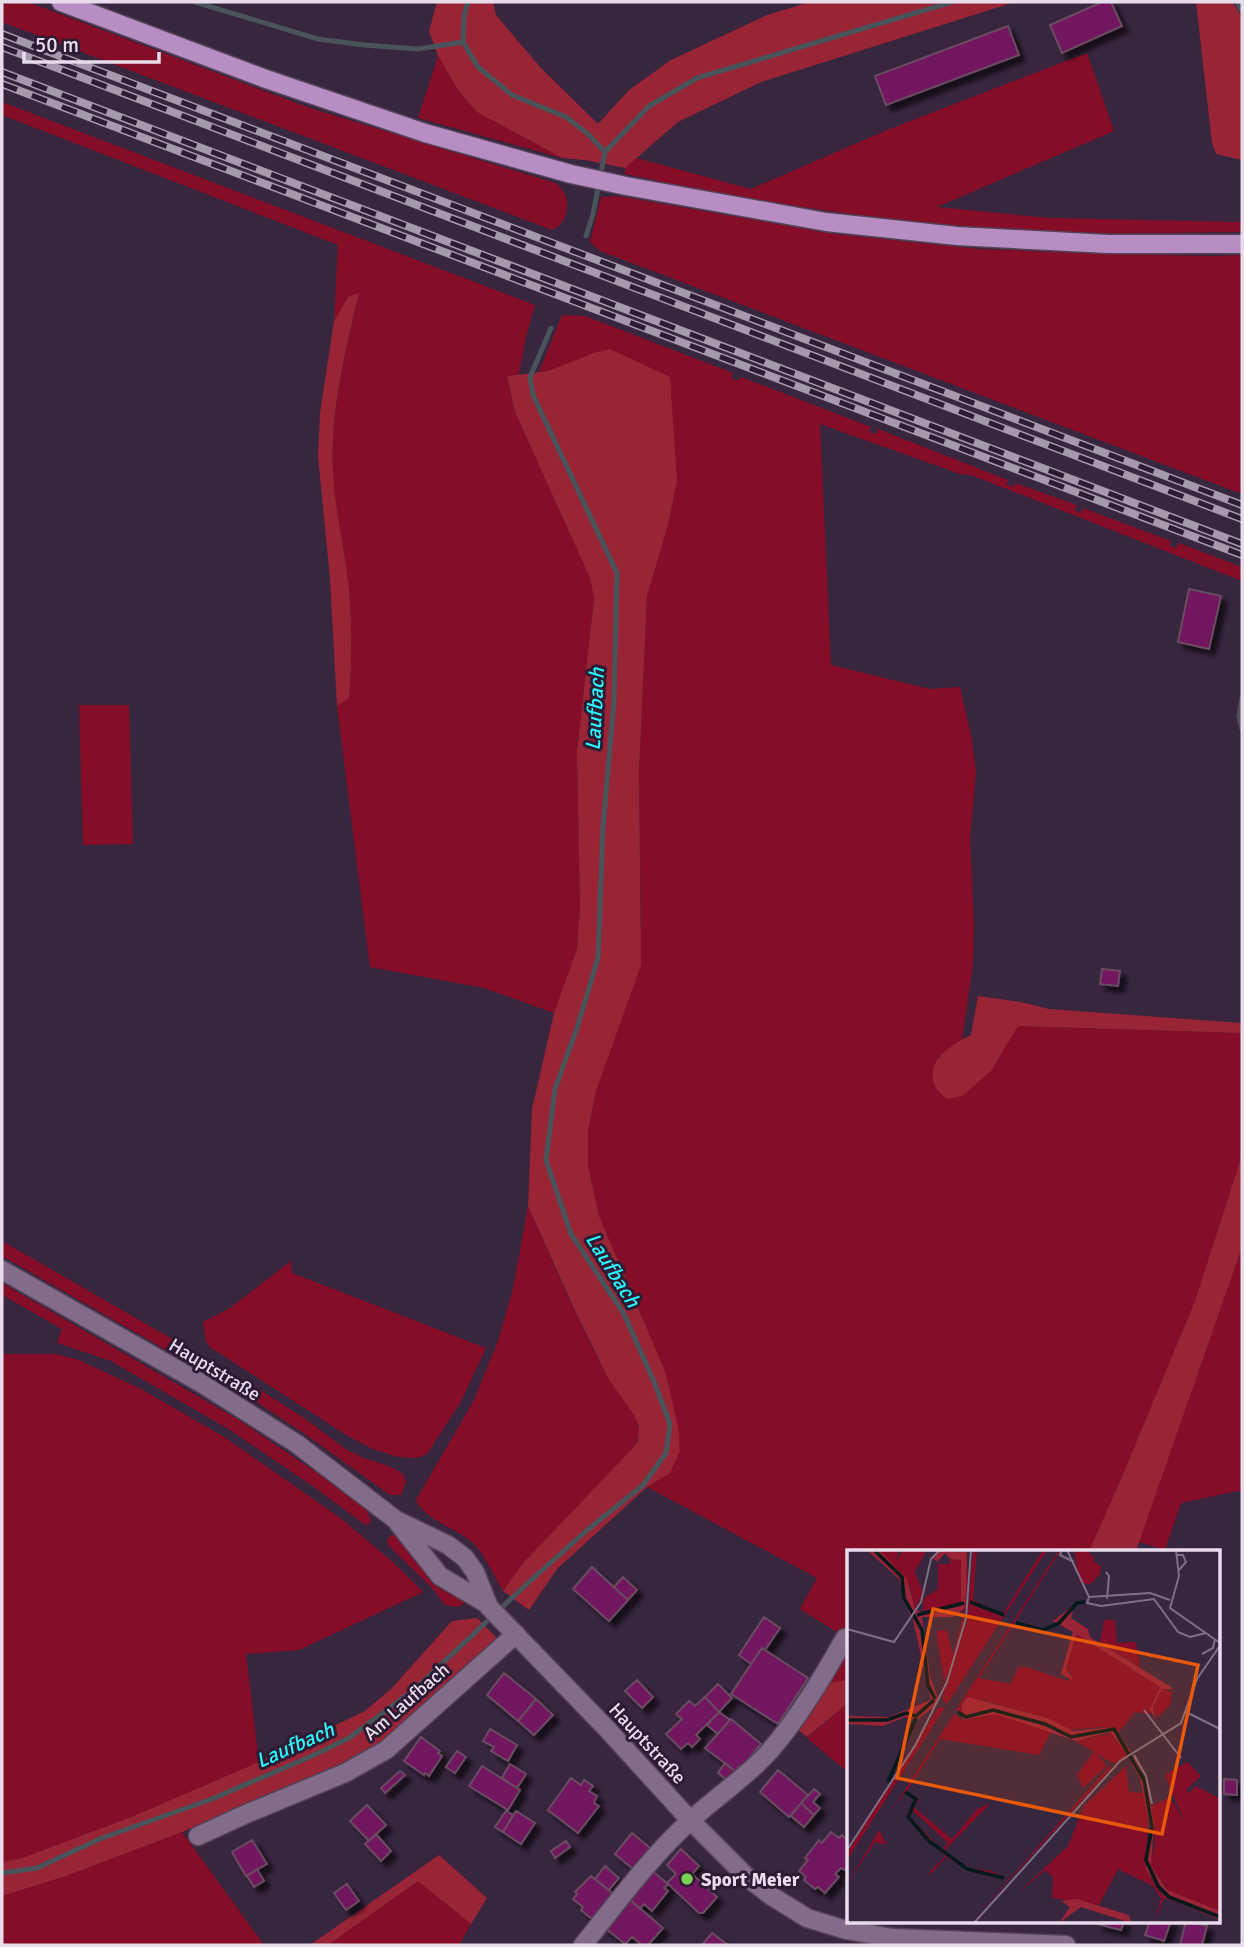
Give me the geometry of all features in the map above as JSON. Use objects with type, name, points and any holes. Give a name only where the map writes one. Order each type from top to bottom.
[{"type":"main road","points":[[61,2],[293,88],[425,132],[571,174],[626,186],[826,222],[957,236],[1108,244],[1242,244]]},
{"type":"street","name":"Hauptstraße","points":[[2,1270],[201,1383],[286,1437],[396,1520],[448,1545],[465,1558],[475,1572],[488,1605]]},
{"type":"street","name":"Hauptstraße","points":[[396,1520],[440,1576],[488,1605],[690,1820],[748,1878],[769,1895],[807,1918],[893,1942],[1066,1945]]},
{"type":"street","name":"Am Laufbach","points":[[198,1836],[345,1773],[386,1750],[516,1634]]},
{"type":"street","points":[[583,1945],[654,1857],[690,1820],[766,1755],[797,1714],[845,1638]]},
{"type":"shaded area","points":[[2,2],[28,2],[310,108],[555,183],[567,200],[566,214],[563,221],[552,230],[2,22]]},
{"type":"shaded area","points":[[437,2],[493,2],[496,15],[541,68],[598,124],[629,90],[671,60],[767,15],[810,2],[1015,2],[761,82],[678,122],[625,168],[562,158],[477,112],[458,90],[438,56],[429,31]]},
{"type":"shaded area","points":[[1196,2],[1233,2],[1242,18],[1242,160],[1216,154],[1212,143]]},
{"type":"shaded area","points":[[1087,53],[1114,131],[937,207],[1050,218],[1242,222],[1242,232],[1099,233],[920,222],[802,207],[625,174],[625,168],[636,158],[751,189],[887,130]]},
{"type":"shaded area","points":[[438,56],[458,90],[477,112],[562,158],[418,118]]},
{"type":"shaded area","points":[[2,102],[535,305],[519,374],[507,377],[515,412],[590,578],[594,598],[577,752],[580,907],[577,949],[554,1013],[484,988],[370,967],[337,706],[349,698],[351,631],[348,576],[334,489],[334,428],[340,383],[359,294],[348,297],[334,321],[338,245],[2,115]]},
{"type":"shaded area","points":[[618,196],[835,234],[979,249],[1242,255],[1242,494],[600,251],[590,242],[601,197]]},
{"type":"shaded area","points":[[359,293],[340,382],[334,427],[334,488],[348,576],[351,631],[349,698],[337,706],[330,579],[318,456],[320,413],[334,321],[348,297]]},
{"type":"shaded area","points":[[562,315],[585,316],[733,373],[731,378],[737,381],[741,377],[871,427],[869,432],[876,434],[878,429],[1008,480],[1007,485],[1013,487],[1015,483],[1077,505],[1075,510],[1081,513],[1083,508],[1171,541],[1170,546],[1176,548],[1179,543],[1242,567],[1242,581],[971,475],[960,474],[820,424],[831,665],[930,689],[960,687],[972,740],[976,773],[970,838],[973,965],[962,1039],[938,1057],[991,1071],[1018,1026],[1242,1033],[1242,1155],[1195,1301],[1089,1550],[847,1550],[847,1638],[800,1609],[817,1578],[647,1487],[670,1473],[665,1371],[599,1216],[588,1166],[588,1130],[596,1091],[641,927],[639,772],[647,596],[668,525],[677,481],[610,349],[539,372]]},
{"type":"shaded area","points":[[610,349],[670,377],[677,481],[668,525],[647,596],[639,772],[641,965],[596,1091],[588,1130],[588,1166],[599,1216],[665,1371],[678,1426],[680,1451],[670,1473],[647,1487],[557,1569],[529,1610],[503,1591],[524,1562],[631,1450],[638,1441],[639,1426],[608,1378],[528,1206],[532,1109],[554,1013],[577,949],[580,907],[577,752],[594,598],[590,578],[515,412],[507,376],[548,371]]},
{"type":"shaded area","points":[[79,705],[129,705],[133,844],[83,845]]},
{"type":"shaded area","points":[[978,996],[1049,1009],[1242,1023],[1242,1033],[1018,1026],[991,1071],[962,1096],[947,1099],[935,1086],[933,1069],[941,1055],[971,1035]]},
{"type":"shaded area","points":[[1242,1155],[1242,1247],[1136,1550],[1089,1550],[1121,1479],[1195,1301]]},
{"type":"shaded area","points":[[528,1206],[585,1333],[610,1380],[633,1411],[639,1432],[631,1450],[524,1562],[503,1591],[477,1547],[427,1514],[416,1500],[474,1400],[498,1341],[513,1289]]},
{"type":"shaded area","points":[[2,1241],[254,1386],[347,1450],[399,1471],[406,1482],[401,1495],[390,1495],[252,1399],[2,1256]]},
{"type":"shaded area","points":[[1242,1247],[1242,1490],[1181,1503],[1165,1550],[1139,1542]]},
{"type":"shaded area","points":[[291,1261],[292,1273],[486,1348],[460,1403],[427,1454],[417,1458],[398,1457],[373,1449],[348,1436],[210,1347],[206,1341],[203,1322],[230,1308]]},
{"type":"shaded area","points":[[2,1283],[239,1420],[367,1510],[371,1521],[368,1525],[364,1524],[230,1430],[111,1361],[57,1343],[62,1329],[2,1295]]},
{"type":"shaded area","points":[[2,1354],[55,1354],[79,1360],[141,1389],[224,1437],[339,1517],[394,1563],[423,1592],[299,1650],[246,1654],[259,1762],[131,1817],[22,1858],[2,1862]]},
{"type":"shaded area","points":[[395,1535],[469,1602],[457,1607],[445,1605],[434,1590],[388,1545],[387,1540]]},
{"type":"shaded area","points":[[477,1618],[497,1638],[386,1738],[338,1768],[182,1832],[66,1876],[2,1896],[2,1862],[22,1858],[131,1817],[259,1762],[365,1711],[392,1688],[452,1621]]},
{"type":"shaded area","points":[[847,1641],[847,1680],[827,1683]]},
{"type":"shaded area","points":[[847,1680],[847,1704],[807,1737],[793,1726],[827,1683]]},
{"type":"shaded area","points":[[847,1704],[847,1771],[807,1738]]},
{"type":"shaded area","points":[[182,1832],[264,1945],[2,1945],[2,1896],[66,1876]]},
{"type":"shaded area","points":[[439,1855],[487,1898],[471,1924],[418,1881],[328,1945],[310,1945]]},
{"type":"shaded area","points":[[418,1881],[471,1924],[459,1945],[328,1945]]},
{"type":"building","points":[[1102,2],[1111,2],[1122,26],[1062,53],[1050,25]]},
{"type":"building","points":[[1008,26],[1019,55],[886,105],[875,76]]},
{"type":"building","points":[[1189,589],[1221,596],[1209,649],[1178,642]]},
{"type":"building","points":[[1102,969],[1120,971],[1118,986],[1100,984]]},
{"type":"building","points":[[592,1567],[628,1600],[609,1621],[573,1589]]},
{"type":"building","points":[[623,1577],[637,1590],[628,1600],[614,1587]]},
{"type":"building","points":[[764,1617],[780,1628],[765,1650],[762,1648],[751,1664],[739,1655]]},
{"type":"building","points":[[762,1648],[808,1678],[778,1724],[731,1694]]},
{"type":"building","points":[[504,1673],[536,1699],[518,1721],[487,1695]]},
{"type":"building","points":[[637,1680],[653,1697],[642,1708],[625,1691]]},
{"type":"building","points":[[718,1684],[732,1698],[719,1712],[705,1697]]},
{"type":"building","points":[[705,1697],[719,1712],[696,1735],[700,1739],[692,1747],[688,1743],[681,1749],[666,1734],[682,1719],[676,1714],[689,1701],[695,1706]]},
{"type":"building","points":[[536,1699],[553,1715],[534,1735],[518,1721]]},
{"type":"building","points":[[719,1712],[730,1720],[718,1734],[707,1725]]},
{"type":"building","points":[[731,1719],[761,1744],[741,1768],[739,1766],[735,1771],[705,1748]]},
{"type":"building","points":[[490,1729],[517,1745],[508,1761],[491,1751],[494,1747],[483,1741]]},
{"type":"building","points":[[421,1737],[440,1751],[438,1753],[442,1756],[429,1776],[404,1761]]},
{"type":"building","points":[[457,1751],[466,1757],[455,1773],[446,1767]]},
{"type":"building","points":[[725,1763],[735,1771],[728,1781],[718,1773]]},
{"type":"building","points":[[510,1764],[526,1774],[517,1788],[502,1778]]},
{"type":"building","points":[[482,1766],[520,1790],[508,1810],[469,1786]]},
{"type":"building","points":[[778,1770],[808,1795],[789,1817],[760,1792]]},
{"type":"building","points":[[400,1771],[405,1775],[385,1793],[381,1788]]},
{"type":"building","points":[[571,1778],[581,1785],[584,1780],[593,1786],[589,1791],[597,1796],[594,1803],[599,1806],[578,1833],[548,1810]]},
{"type":"building","points":[[1224,1779],[1237,1780],[1237,1795],[1224,1794]]},
{"type":"building","points":[[814,1789],[820,1794],[813,1802],[820,1808],[814,1815],[801,1803]]},
{"type":"building","points":[[801,1803],[814,1815],[804,1827],[791,1816]]},
{"type":"building","points":[[367,1805],[386,1825],[369,1841],[350,1821]]},
{"type":"building","points":[[506,1811],[513,1815],[503,1832],[495,1827]]},
{"type":"building","points":[[516,1811],[535,1823],[521,1844],[503,1832]]},
{"type":"building","points":[[831,1832],[839,1838],[842,1835],[847,1840],[847,1867],[835,1874],[839,1877],[825,1893],[804,1880],[806,1877],[799,1871],[819,1840],[822,1843]]},
{"type":"building","points":[[632,1833],[650,1848],[633,1869],[615,1854]]},
{"type":"building","points":[[376,1834],[391,1851],[381,1861],[365,1844]]},
{"type":"building","points":[[252,1840],[267,1864],[246,1876],[232,1852]]},
{"type":"building","points":[[566,1841],[570,1847],[555,1858],[551,1851]]},
{"type":"building","points":[[681,1849],[699,1866],[692,1874],[717,1897],[703,1913],[699,1913],[667,1883],[676,1874],[667,1865]]},
{"type":"building","points":[[605,1866],[619,1878],[609,1890],[595,1879]]},
{"type":"building","points":[[257,1869],[264,1881],[254,1887],[247,1876]]},
{"type":"building","points":[[651,1870],[668,1884],[664,1888],[668,1891],[652,1911],[644,1904],[640,1909],[628,1898]]},
{"type":"building","points":[[591,1876],[612,1893],[592,1919],[573,1899],[577,1894],[575,1892]]},
{"type":"building","points":[[347,1884],[359,1901],[346,1910],[334,1893]]},
{"type":"building","points":[[628,1898],[663,1928],[648,1945],[642,1945],[632,1937],[625,1944],[604,1927]]},
{"type":"building","points":[[1097,1923],[1123,1923],[1121,1930]]},
{"type":"building","points":[[1149,1923],[1170,1923],[1164,1941],[1145,1935]]},
{"type":"building","points":[[1186,1923],[1207,1926],[1202,1945],[1180,1945]]},
{"type":"building","points":[[712,1933],[728,1945],[702,1945]]},
{"type":"waterway","points":[[195,2],[318,39],[418,49],[463,42]]},
{"type":"waterway","name":"Laufbach","points":[[468,2],[464,15],[463,42],[478,67],[512,95],[566,117],[605,152]]},
{"type":"waterway","points":[[605,152],[649,106],[697,78],[952,2]]},
{"type":"waterway","points":[[1237,2],[1242,11]]},
{"type":"waterway","name":"Laufbach","points":[[586,236],[605,152]]},
{"type":"waterway","name":"Laufbach","points":[[2,1873],[37,1868],[102,1838],[212,1799],[349,1738],[415,1689],[530,1581],[643,1485],[666,1453],[670,1424],[655,1384],[624,1314],[571,1234],[546,1160],[555,1089],[598,958],[603,827],[614,701],[617,573],[533,395],[530,377],[551,328]]},
{"type":"waterway","points":[[1242,698],[1239,716],[1242,729]]},
{"type":"railway","points":[[2,34],[1242,505]]},
{"type":"railway","points":[[2,47],[1242,519]]},
{"type":"railway","points":[[2,72],[1242,544]]},
{"type":"railway","points":[[2,84],[1242,555]]},
{"type":"place","name":"Sport Meier","points":[[687,1879]]}]
